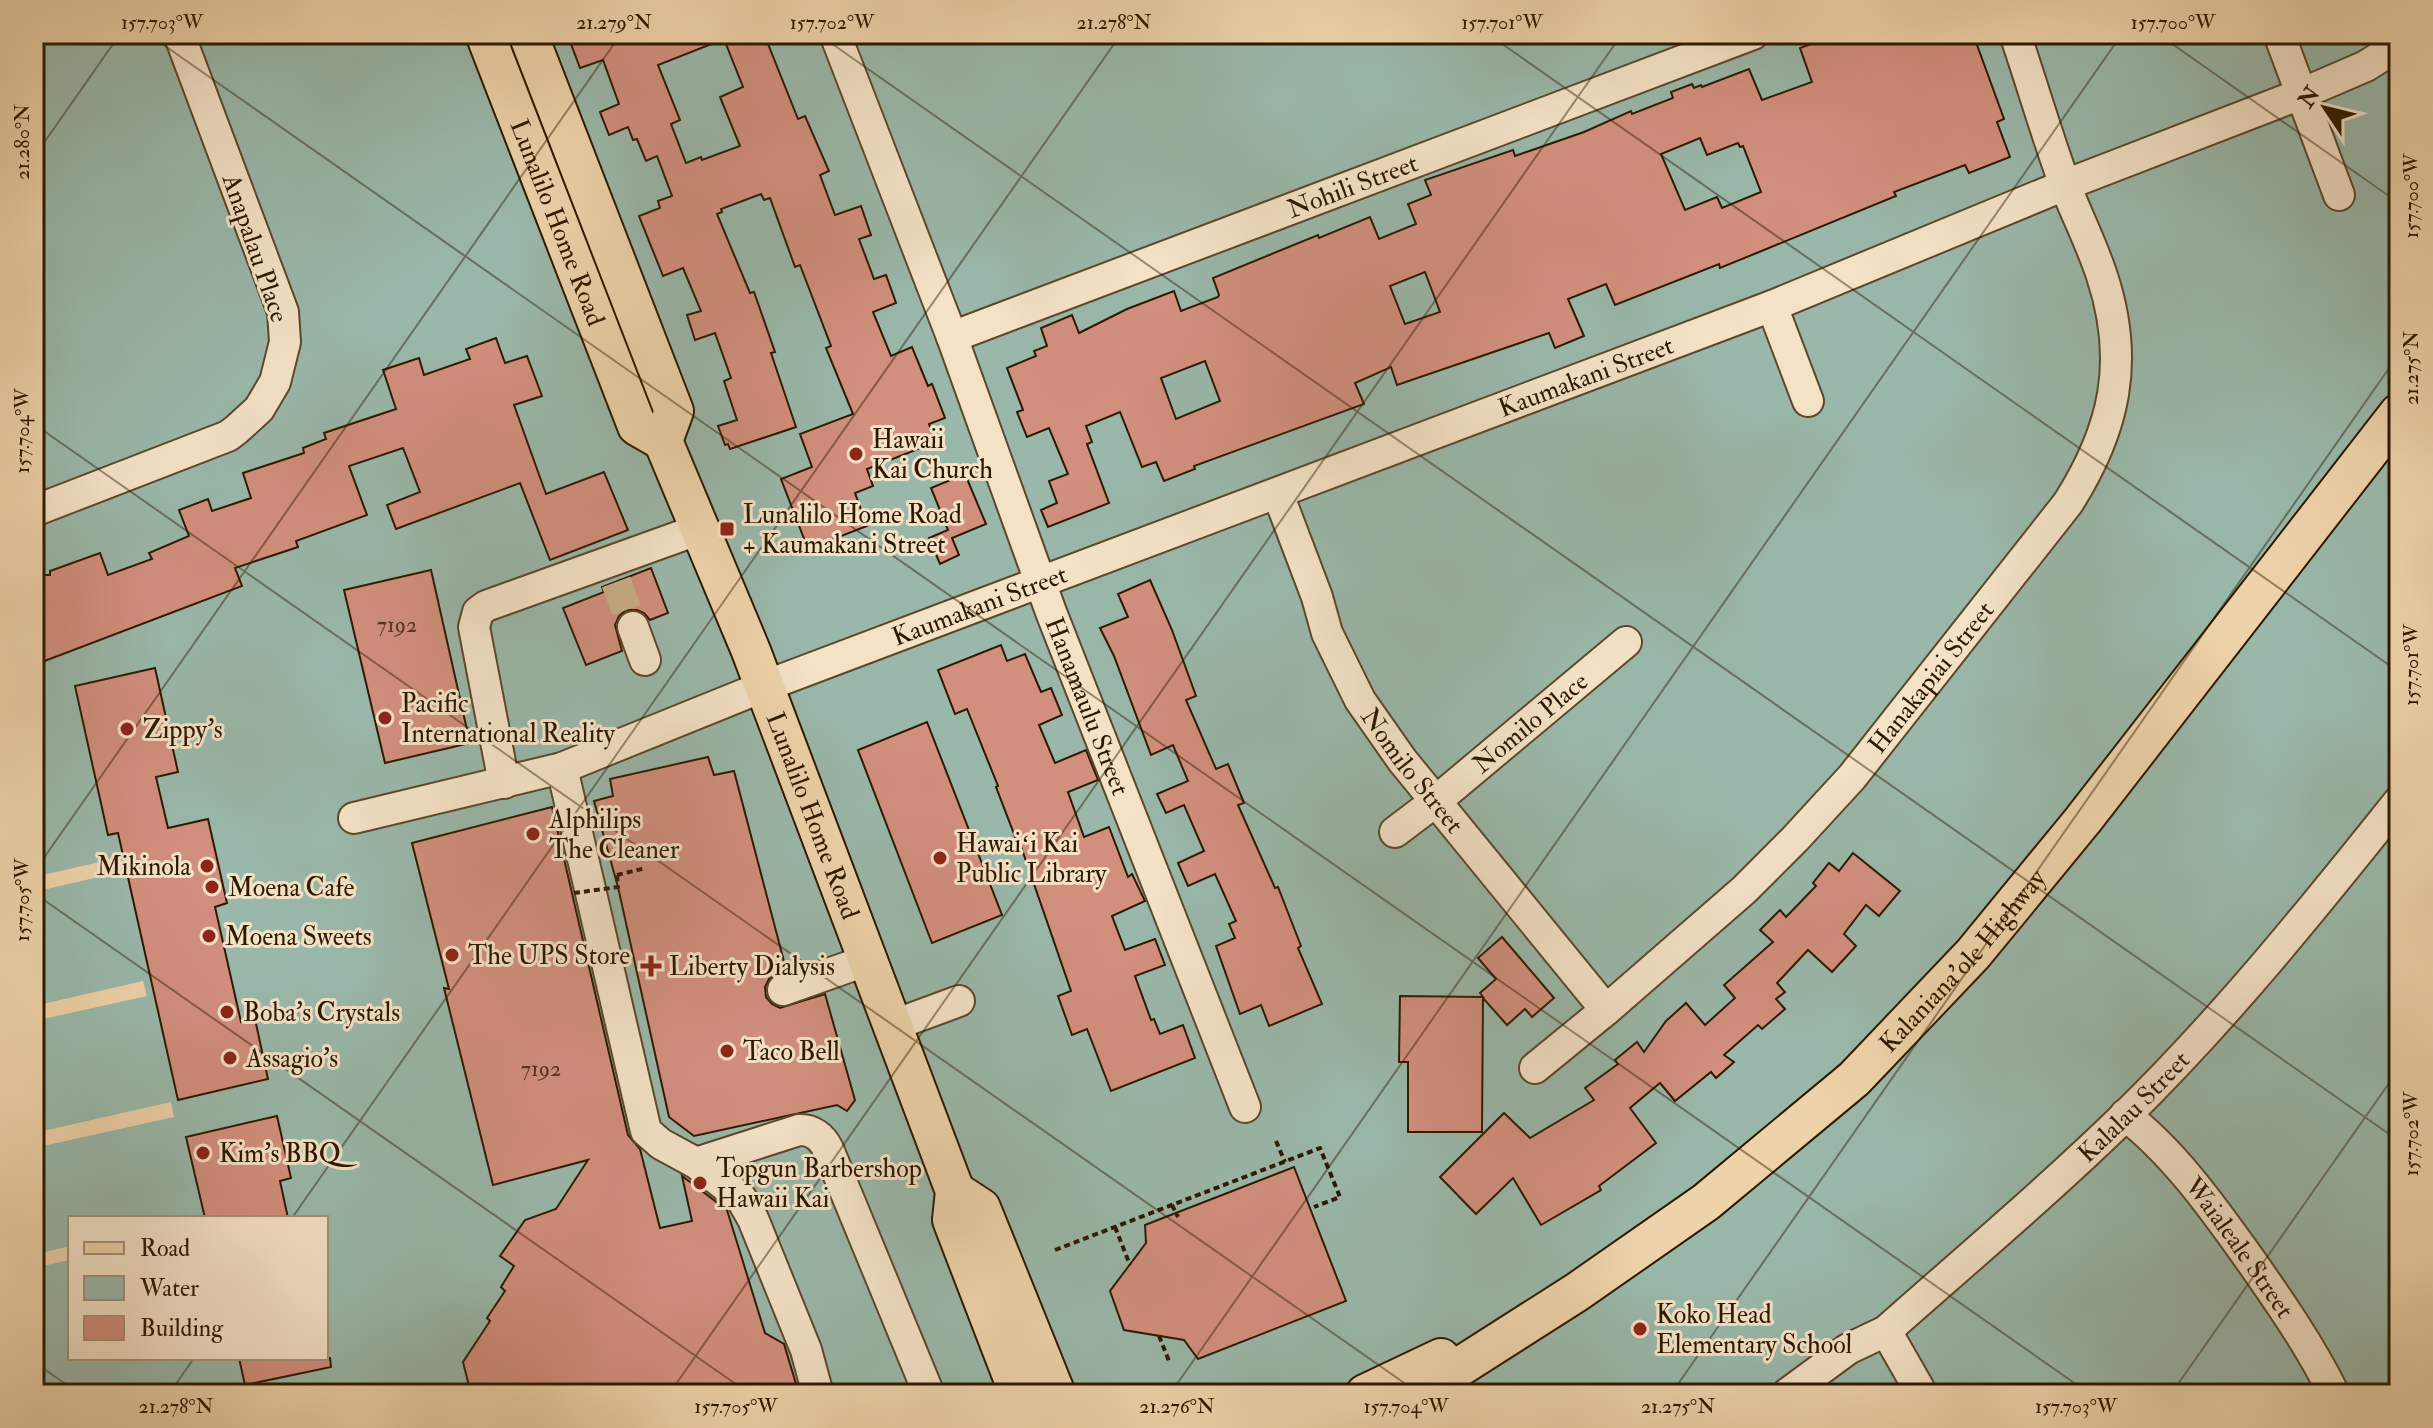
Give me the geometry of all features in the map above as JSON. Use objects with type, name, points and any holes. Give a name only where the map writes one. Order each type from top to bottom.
[{"type":"main road","name":"Lunalilo Home Road","points":[[485,34],[637,426],[663,441],[765,686],[955,1191],[952,1220],[1019,1394]]},
{"type":"main road","name":"Lunalilo Home Road","points":[[528,34],[674,411],[663,441]]},
{"type":"main road","name":"Kalaniana’ole Highway","points":[[1417,1394],[1577,1292],[1706,1202],[1854,1079],[1973,954],[2083,820],[2399,413]]},
{"type":"main road","name":"Lunalilo Home Road","points":[[955,1191],[981,1208],[1056,1394]]},
{"type":"main road","points":[[1365,1394],[1577,1292]]},
{"type":"street","name":"Anapalau Place","points":[[34,511],[228,436],[252,417],[265,400],[281,363],[285,342],[283,312],[179,34]]},
{"type":"street","name":"Hanamaulu Street","points":[[835,34],[952,337],[1040,582],[1245,1107]]},
{"type":"street","name":"Nohili Street","points":[[952,337],[1753,34]]},
{"type":"street","name":"Hanakapiai Street","points":[[1535,1068],[1744,890],[1852,777],[2068,503],[2100,444],[2111,411],[2117,377],[2117,343],[2102,276],[2065,185],[2015,34]]},
{"type":"street","points":[[2279,34],[2339,195]]},
{"type":"street","name":"Kaumakani Street","points":[[354,818],[562,768],[765,686],[1772,306],[2065,185],[2301,94],[2366,66],[2399,45]]},
{"type":"street","points":[[1772,306],[1808,401]]},
{"type":"street","name":"Nomilo Street","points":[[1278,494],[1317,597],[1327,633],[1380,731],[1606,1010]]},
{"type":"street","points":[[504,783],[475,619],[486,606],[613,572],[700,529]]},
{"type":"street","points":[[633,627],[645,660]]},
{"type":"street","name":"Nomilo Place","points":[[1395,832],[1626,642]]},
{"type":"street","points":[[562,768],[646,1131],[661,1144],[696,1163],[741,1198],[753,1219],[806,1350],[818,1394]]},
{"type":"street","name":"Kalalau Street","points":[[1787,1394],[1848,1349],[1886,1331],[2125,1115],[2230,1006],[2328,891],[2399,801]]},
{"type":"street","points":[[783,990],[868,960]]},
{"type":"street","points":[[894,1025],[959,1001]]},
{"type":"street","name":"Waialeale Street","points":[[2125,1115],[2147,1132],[2214,1210],[2275,1294],[2334,1394]]},
{"type":"street","points":[[696,1163],[799,1130],[807,1130],[821,1138],[929,1394]]},
{"type":"street","points":[[1886,1331],[1922,1394]]},
{"type":"path","points":[[574,893],[618,887],[617,875],[646,868]]},
{"type":"path","points":[[1276,1141],[1285,1162]]},
{"type":"path","points":[[1055,1250],[1320,1148],[1340,1197],[1314,1207]]},
{"type":"path","points":[[1172,1205],[1178,1217]]},
{"type":"path","points":[[1115,1227],[1130,1265]]},
{"type":"path","points":[[1159,1336],[1169,1361]]},
{"type":"water","points":[[34,34],[2399,34],[2399,1394],[34,1394]]},
{"type":"pier","points":[[113,859],[116,873],[34,892],[34,877]]},
{"type":"pier","points":[[143,981],[147,996],[34,1021],[34,1006]]},
{"type":"pier","points":[[171,1102],[174,1117],[34,1148],[34,1133]]},
{"type":"pier","points":[[68,1246],[68,1260],[34,1268],[34,1255]]},
{"type":"building","points":[[596,34],[624,34],[626,40],[642,34],[764,34],[798,119],[805,116],[829,171],[820,175],[835,215],[861,206],[871,235],[859,239],[874,279],[886,275],[896,303],[873,312],[891,356],[912,347],[928,386],[932,384],[945,418],[929,424],[936,442],[867,469],[873,486],[855,493],[867,526],[808,549],[781,479],[812,467],[800,434],[853,414],[826,348],[831,346],[800,265],[795,267],[770,198],[764,200],[761,194],[721,209],[722,212],[717,214],[750,293],[754,292],[796,427],[730,449],[728,444],[725,445],[718,426],[737,420],[724,381],[731,378],[715,333],[695,340],[687,315],[701,311],[683,268],[663,276],[639,216],[660,208],[658,201],[672,196],[657,156],[646,161],[628,127],[609,135],[600,112],[619,104],[603,60],[580,68],[571,44]],"holes":[[[724,39],[743,87],[720,97],[740,146],[686,163],[671,124],[680,120],[658,65]]]},
{"type":"building","points":[[1838,34],[1973,34],[2004,119],[1997,122],[2010,157],[1969,173],[1965,165],[1894,192],[1896,196],[1720,268],[1719,264],[1615,305],[1606,284],[1568,299],[1584,336],[1555,348],[1549,333],[1397,385],[1391,367],[1355,383],[1364,404],[1194,466],[1195,469],[1164,481],[1156,462],[1142,467],[1120,412],[1086,426],[1092,442],[1087,444],[1109,503],[1048,527],[1041,510],[1057,503],[1049,481],[1068,474],[1049,428],[1027,437],[1017,412],[1023,410],[1007,368],[1036,356],[1034,351],[1047,346],[1041,328],[1072,315],[1079,333],[1127,309],[1174,291],[1181,311],[1218,297],[1213,278],[1370,217],[1379,239],[1416,224],[1408,204],[1431,195],[1425,180],[1513,150],[1515,156],[1584,132],[1631,111],[1632,114],[1673,98],[1671,92],[1692,84],[1694,88],[1702,87],[1749,69],[1762,100],[1812,82],[1800,48]],"holes":[[[1700,138],[1707,155],[1738,143],[1740,147],[1743,146],[1761,192],[1722,208],[1717,197],[1685,210],[1661,154]],[[1425,272],[1440,312],[1405,324],[1390,286]],[[1205,361],[1220,401],[1176,419],[1161,378]]]},
{"type":"building","points":[[496,338],[505,363],[527,356],[542,396],[514,405],[546,494],[604,472],[628,530],[550,560],[520,483],[396,529],[387,505],[420,492],[403,448],[349,466],[367,515],[296,541],[298,547],[235,568],[242,586],[34,665],[34,575],[50,575],[50,571],[100,553],[108,575],[152,559],[149,553],[189,536],[179,510],[208,499],[212,511],[251,498],[243,473],[304,453],[303,448],[326,439],[324,433],[396,409],[383,370],[419,358],[424,375],[470,359],[466,349]]},
{"type":"building","points":[[965,474],[986,524],[952,538],[959,555],[940,564],[929,538],[948,530],[931,488]]},
{"type":"building","points":[[651,568],[668,613],[650,620],[637,610],[626,610],[615,625],[622,651],[586,665],[563,608],[604,592],[602,587]]},
{"type":"building","points":[[431,570],[470,743],[385,763],[344,590]]},
{"type":"building","points":[[1150,580],[1196,696],[1186,700],[1216,769],[1228,764],[1244,803],[1238,805],[1275,888],[1278,887],[1301,946],[1298,948],[1322,1004],[1269,1026],[1261,1005],[1240,1014],[1216,946],[1235,938],[1229,924],[1236,921],[1215,874],[1188,886],[1178,863],[1204,851],[1184,805],[1166,813],[1157,794],[1188,781],[1173,745],[1151,755],[1114,656],[1100,628],[1128,617],[1118,594]]},
{"type":"building","points":[[1001,645],[1007,661],[1025,654],[1041,692],[1051,688],[1062,715],[1039,725],[1055,763],[1086,750],[1098,780],[1068,792],[1084,837],[1109,827],[1128,877],[1132,874],[1145,901],[1112,916],[1125,950],[1155,939],[1165,965],[1135,976],[1151,1020],[1154,1019],[1160,1034],[1183,1025],[1195,1058],[1111,1091],[1087,1029],[1072,1035],[1058,996],[1071,991],[1018,838],[967,709],[955,714],[938,670]]},
{"type":"building","points":[[155,668],[178,772],[156,777],[168,828],[208,819],[227,903],[215,907],[241,1022],[255,1019],[268,1079],[178,1100],[118,833],[108,835],[75,686]]},
{"type":"building","name":"Hawaiʻi Kai Public Library","points":[[927,722],[1002,915],[932,943],[858,750]]},
{"type":"building","points":[[708,757],[714,775],[734,771],[788,969],[769,979],[765,987],[766,997],[780,1008],[825,994],[855,1100],[847,1111],[837,1105],[694,1136],[669,1117],[618,887],[594,801],[613,796],[610,779]]},
{"type":"building","points":[[552,807],[628,1135],[640,1149],[660,1228],[692,1221],[682,1176],[727,1210],[765,1333],[784,1344],[799,1394],[471,1394],[463,1362],[490,1321],[487,1318],[505,1291],[501,1287],[514,1266],[500,1256],[525,1220],[556,1209],[588,1160],[493,1185],[412,843]]},
{"type":"building","points":[[1853,853],[1900,891],[1879,916],[1866,905],[1844,934],[1856,946],[1832,972],[1808,950],[1777,983],[1785,992],[1776,999],[1785,1009],[1762,1029],[1758,1025],[1724,1055],[1734,1062],[1716,1078],[1711,1072],[1675,1101],[1660,1083],[1630,1108],[1656,1143],[1599,1186],[1601,1190],[1541,1225],[1513,1178],[1476,1214],[1440,1177],[1504,1113],[1530,1138],[1594,1100],[1585,1088],[1618,1064],[1615,1060],[1637,1042],[1644,1052],[1666,1021],[1686,1003],[1705,1025],[1735,998],[1724,985],[1773,942],[1760,930],[1780,910],[1786,917],[1816,886],[1813,883],[1829,863],[1839,871]]},
{"type":"building","points":[[1502,937],[1554,998],[1532,1017],[1525,1009],[1507,1025],[1483,998],[1482,1132],[1408,1132],[1408,1062],[1399,1062],[1400,996],[1483,997],[1480,993],[1496,979],[1478,958]]},
{"type":"building","points":[[277,1116],[291,1178],[280,1181],[288,1216],[205,1216],[186,1137]]},
{"type":"building","points":[[1294,1167],[1346,1301],[1198,1359],[1184,1340],[1124,1330],[1110,1291],[1146,1243],[1145,1225]]},
{"type":"building","points":[[330,1358],[331,1367],[245,1385],[239,1360]]},
{"type":"tunnel","points":[[616,582],[633,627]]},
{"type":"place","name":"Hawaii Kai Church","points":[[856,454]]},
{"type":"place","name":"Lunalilo Home Road + Kaumakani Street","points":[[727,529]]},
{"type":"place","name":"Pacific International Reality","points":[[385,718]]},
{"type":"place","name":"Zippy's","points":[[127,729]]},
{"type":"place","name":"Alphilips The Cleaner","points":[[533,834]]},
{"type":"place","name":"Hawaiʻi Kai Public Library","points":[[940,858]]},
{"type":"place","name":"Mikinola","points":[[207,866]]},
{"type":"place","name":"Moena Cafe","points":[[212,887]]},
{"type":"place","name":"Moena Sweets","points":[[209,936]]},
{"type":"place","name":"The UPS Store","points":[[452,955]]},
{"type":"place","name":"Liberty Dialysis","points":[[651,966]]},
{"type":"place","name":"Boba's Crystals","points":[[227,1012]]},
{"type":"place","name":"Taco Bell","points":[[727,1051]]},
{"type":"place","name":"Assagio’s","points":[[230,1058]]},
{"type":"place","name":"Kim's BBQ","points":[[203,1153]]},
{"type":"place","name":"Topgun Barbershop Hawaii Kai","points":[[700,1183]]},
{"type":"place","name":"Koko Head Elementary School","points":[[1640,1329]]}]
